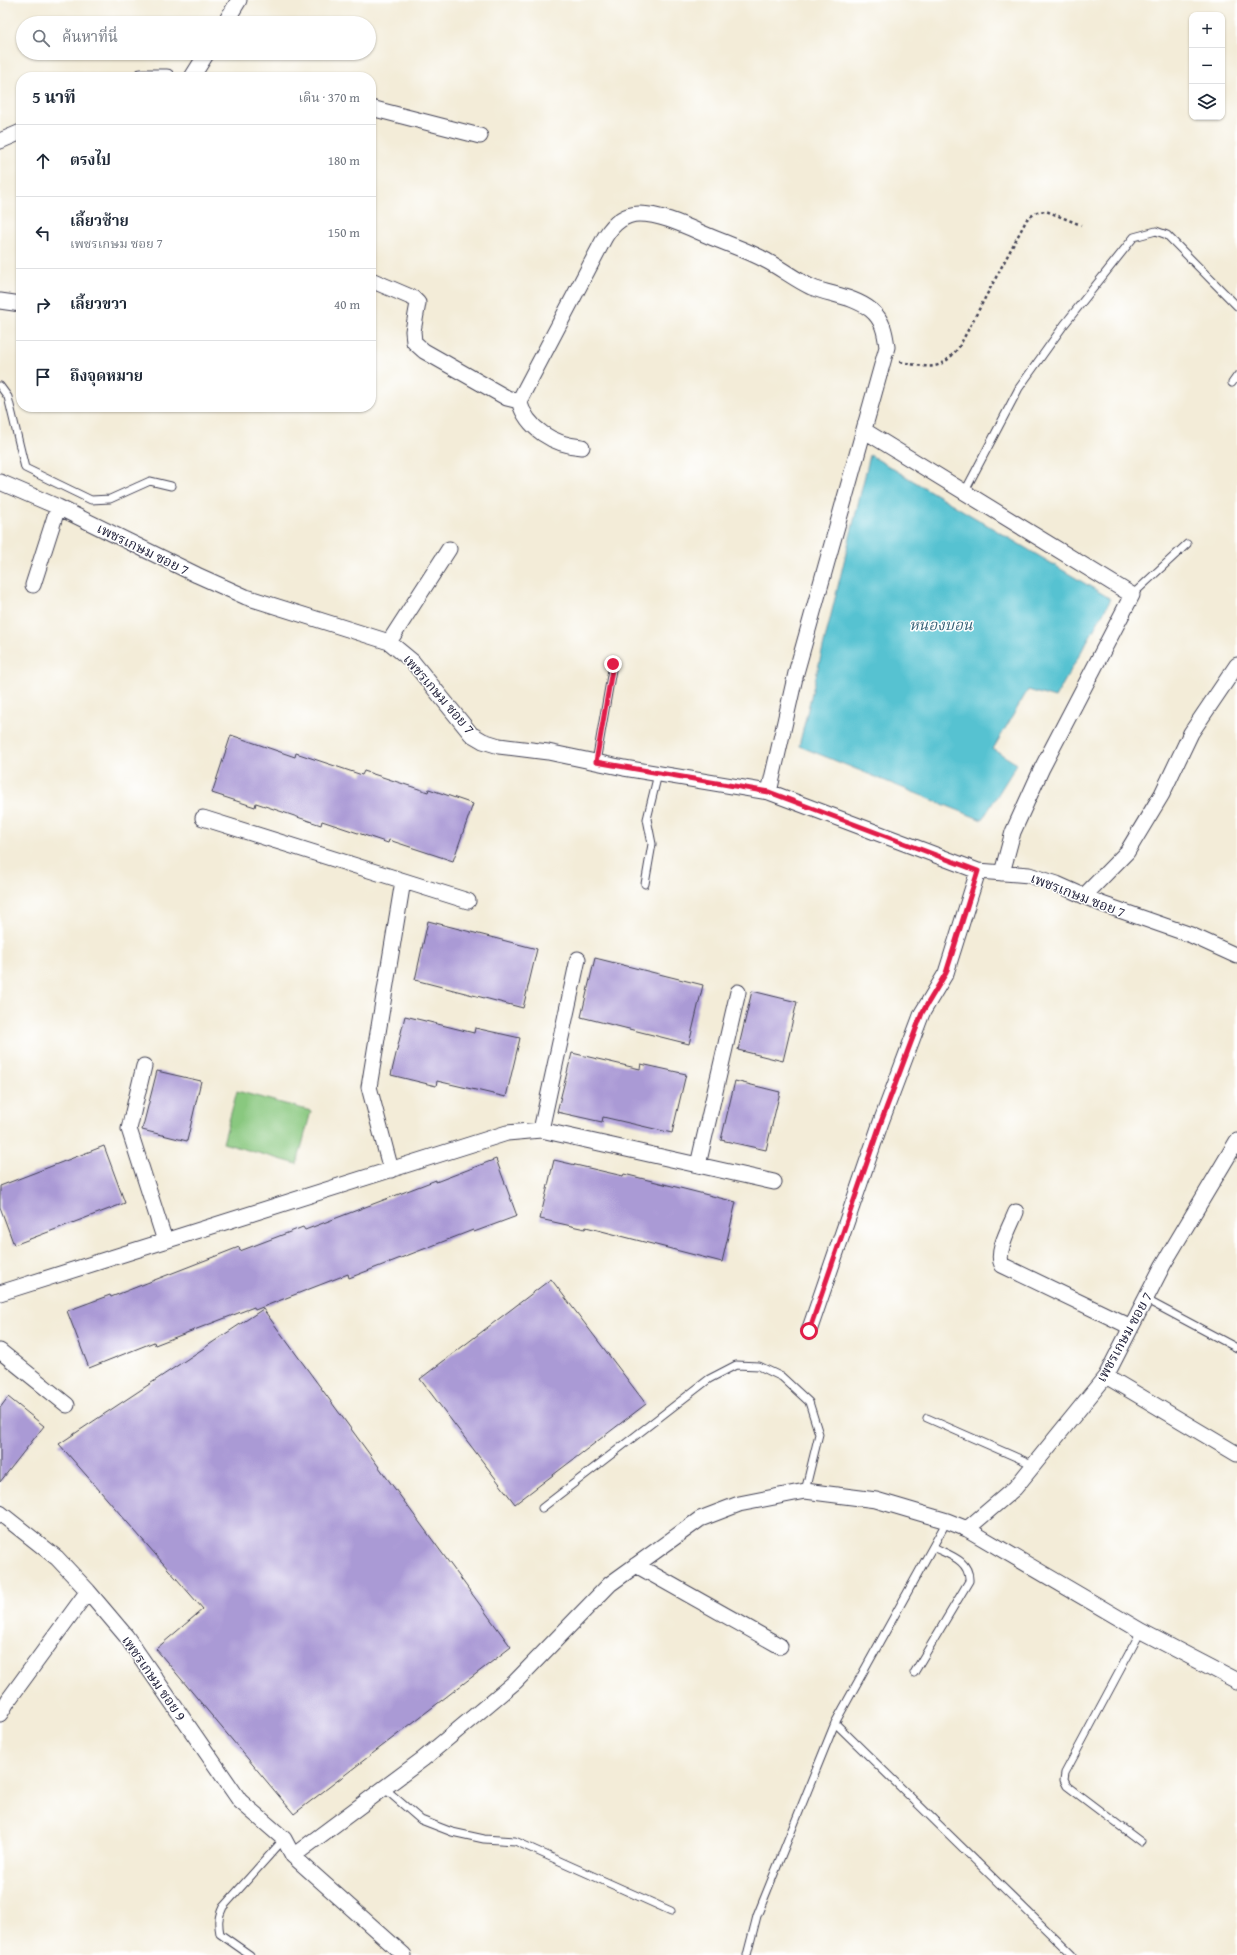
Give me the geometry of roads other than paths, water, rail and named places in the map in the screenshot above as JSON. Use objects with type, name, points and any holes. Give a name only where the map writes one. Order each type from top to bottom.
[{"type":"street","points":[[229,16],[239,0]]},
{"type":"street","points":[[200,72],[204,60]]},
{"type":"street","points":[[376,109],[480,136]]},
{"type":"street","points":[[582,446],[565,445],[536,429],[522,415],[519,401],[611,227],[626,217],[638,214],[653,216],[674,222],[766,260],[811,287],[853,300],[870,309],[881,320],[887,347],[865,431],[839,516],[796,674],[769,792]]},
{"type":"street","points":[[376,282],[413,298],[418,303],[413,331],[414,342],[424,351],[507,398],[519,401]]},
{"type":"street","points":[[0,301],[16,303]]},
{"type":"street","points":[[865,431],[1132,595],[1042,768],[1013,832],[1002,873]]},
{"type":"street","name":"เพชรเกษม ซอย 7","points":[[0,482],[58,507],[197,575],[246,597],[389,642],[412,661],[471,734],[483,741],[499,746],[548,752],[658,774],[769,792],[978,871],[1029,875],[1056,884],[1084,896],[1191,935],[1237,956]]},
{"type":"street","points":[[33,585],[58,507]]},
{"type":"street","points":[[389,642],[449,549]]},
{"type":"street","points":[[1084,896],[1127,852],[1162,794],[1191,733],[1237,665]]},
{"type":"street","points":[[202,818],[468,901]]},
{"type":"street","points":[[809,1331],[881,1122],[922,1013],[946,973],[978,871]]},
{"type":"street","points":[[391,1170],[369,1087],[403,881]]},
{"type":"street","points":[[541,1130],[578,959]]},
{"type":"street","points":[[698,1165],[738,992]]},
{"type":"street","points":[[144,1066],[129,1129],[164,1241]]},
{"type":"street","points":[[0,1293],[507,1133],[541,1130],[774,1182]]},
{"type":"street","name":"เพชรเกษม ซอย 7","points":[[967,1529],[1015,1488],[1106,1376],[1163,1265],[1237,1141]]},
{"type":"street","points":[[1016,1212],[1000,1252],[999,1259],[1002,1265],[1131,1327]]},
{"type":"street","points":[[0,1351],[67,1405]]},
{"type":"street","points":[[1106,1376],[1237,1454]]},
{"type":"street","points":[[404,1955],[293,1856],[423,1759],[516,1682],[610,1584],[700,1519],[739,1504],[805,1490],[876,1500],[947,1521],[967,1529],[1141,1631],[1237,1681]]},
{"type":"street","name":"เพชรเกษม ซอย 9","points":[[0,1513],[57,1558],[88,1591],[126,1636],[240,1800],[284,1839],[293,1856]]},
{"type":"street","points":[[636,1565],[780,1646]]},
{"type":"street","points":[[0,1714],[9,1699],[88,1591]]},
{"type":"lane","points":[[964,493],[1019,388],[1064,325],[1134,237],[1156,231],[1167,235],[1237,306]]},
{"type":"lane","points":[[1232,383],[1237,376]]},
{"type":"lane","points":[[0,386],[8,397],[25,468],[91,500],[110,499],[150,480],[171,486]]},
{"type":"lane","points":[[1132,595],[1187,544]]},
{"type":"lane","points":[[596,762],[613,664]]},
{"type":"lane","points":[[645,884],[652,844],[647,819],[658,774]]},
{"type":"lane","points":[[1146,1299],[1237,1348]]},
{"type":"lane","points":[[542,1508],[709,1378],[736,1365],[759,1366],[782,1378],[809,1402],[819,1434],[805,1490]]},
{"type":"lane","points":[[926,1418],[1034,1464]]},
{"type":"lane","points":[[746,1955],[757,1916],[835,1723],[947,1521]]},
{"type":"lane","points":[[914,1673],[969,1581],[969,1572],[963,1562],[933,1546]]},
{"type":"lane","points":[[1141,1631],[1065,1773],[1064,1780],[1067,1786],[1141,1842]]},
{"type":"lane","points":[[835,1723],[1072,1955]]},
{"type":"lane","points":[[384,1788],[421,1820],[452,1832],[484,1839],[514,1841],[671,1911]]},
{"type":"lane","points":[[250,1955],[220,1934],[218,1922],[219,1915],[223,1907],[284,1839]]},
{"type":"water","name":"หนองบอน","points":[[870,455],[1111,599],[1055,698],[1028,690],[993,749],[1017,764],[982,820],[799,746]]}]
